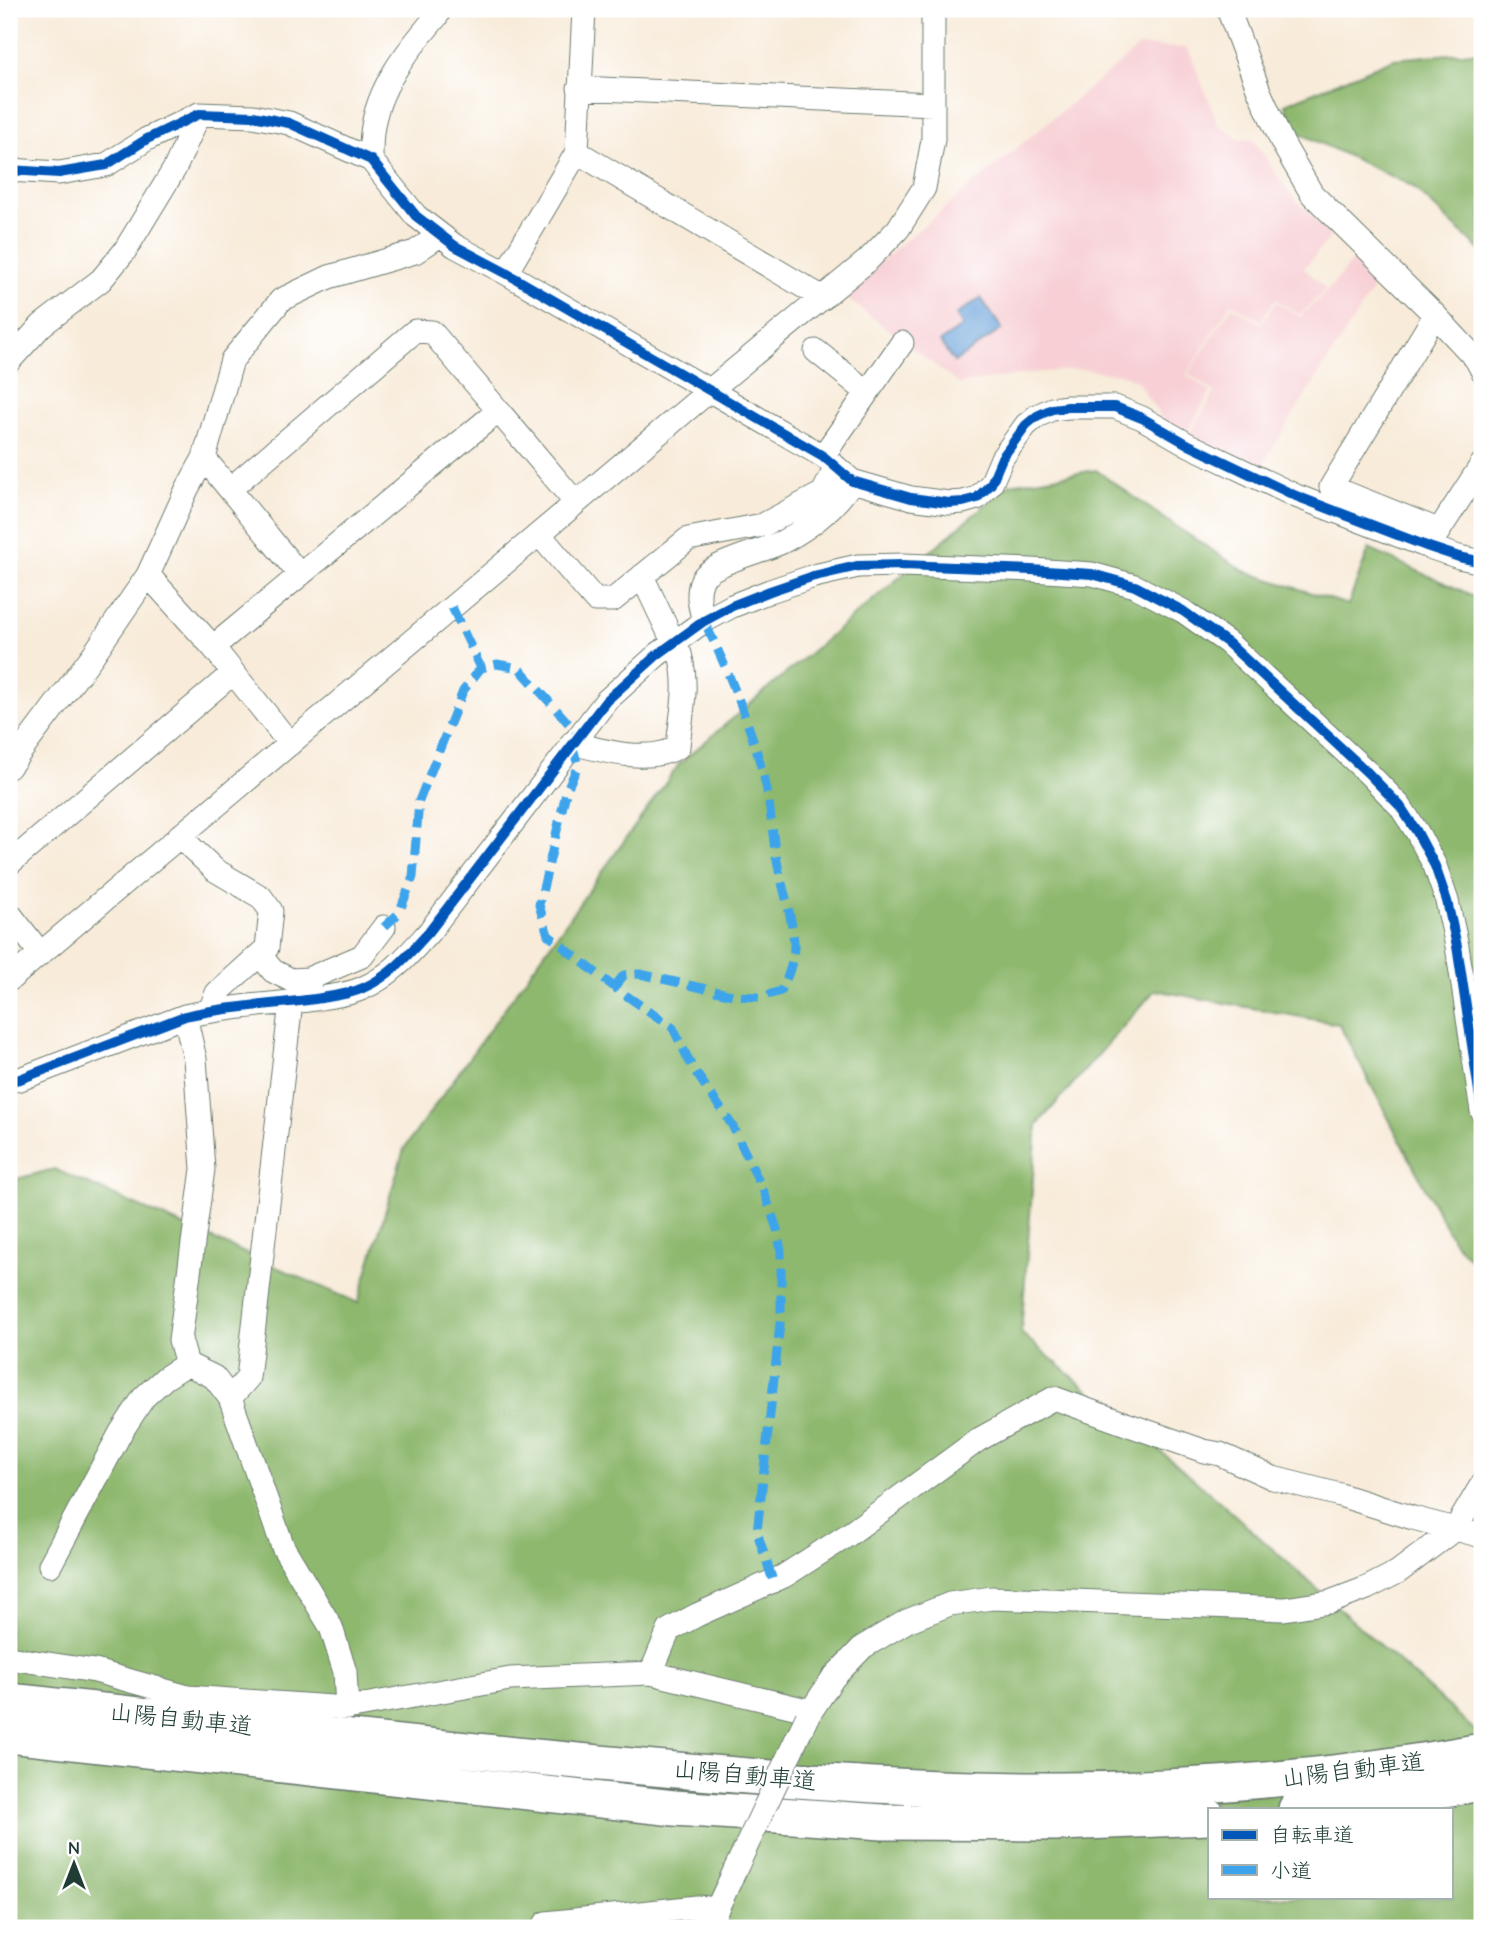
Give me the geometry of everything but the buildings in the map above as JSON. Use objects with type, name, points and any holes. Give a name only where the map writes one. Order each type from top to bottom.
[{"type":"highway","name":"山陽自動車道","points":[[9,1700],[505,1754],[883,1786],[1060,1790],[1212,1784],[1335,1774],[1482,1751]]},
{"type":"highway","name":"山陽自動車道","points":[[9,1735],[674,1808],[883,1822],[1059,1823],[1208,1817]]},
{"type":"highway","name":"山陽自動車道","points":[[1306,1808],[1482,1783]]},
{"type":"street","points":[[371,160],[372,131],[382,94],[405,53],[437,16],[437,9]]},
{"type":"street","points":[[506,273],[577,152],[584,9]]},
{"type":"street","points":[[9,980],[867,261],[898,229],[924,188],[933,140],[933,9]]},
{"type":"street","points":[[1228,9],[1259,92],[1283,144],[1312,194],[1435,315],[1482,370]]},
{"type":"street","points":[[579,88],[933,104]]},
{"type":"street","points":[[9,361],[42,325],[101,280],[124,251],[175,168],[199,114]]},
{"type":"street","points":[[9,170],[59,173],[106,165],[147,139],[199,114],[253,116],[289,123],[371,160],[416,216],[455,246],[506,273],[837,468],[911,498],[949,503],[977,498],[991,484],[1002,458],[1026,425],[1037,416],[1052,409],[1068,407],[1115,407],[1296,496],[1433,538]]},
{"type":"street","points":[[577,152],[823,298]]},
{"type":"street","points":[[9,768],[148,575],[204,458],[232,360],[281,300],[329,277],[415,252],[440,235]]},
{"type":"street","points":[[1435,315],[1331,487],[1433,538],[1459,557],[1482,562]]},
{"type":"street","points":[[230,489],[415,331],[432,332],[576,503]]},
{"type":"street","points":[[539,534],[595,600],[613,600],[688,539],[763,525],[823,493],[837,468],[867,392],[902,343]]},
{"type":"street","points":[[816,351],[867,392]]},
{"type":"street","points":[[213,647],[498,411]]},
{"type":"street","points":[[204,458],[300,575]]},
{"type":"street","points":[[1433,538],[1482,464]]},
{"type":"street","points":[[704,621],[698,600],[703,578],[714,568],[783,542],[830,511],[843,496],[837,468]]},
{"type":"street","points":[[9,1081],[185,1016],[210,1010],[336,996],[362,989],[402,964],[606,701],[657,655],[704,621],[769,590],[858,566],[941,566],[1092,575],[1135,586],[1183,611],[1228,643],[1368,773],[1400,806],[1417,832],[1435,866],[1447,901],[1459,960],[1482,1111]]},
{"type":"street","points":[[148,575],[213,647],[290,744]]},
{"type":"street","points":[[642,576],[669,633]]},
{"type":"street","points":[[572,743],[630,755],[669,752],[678,747],[685,688],[680,654]]},
{"type":"street","points":[[9,864],[233,673]]},
{"type":"street","points":[[179,836],[215,870],[261,897],[271,911],[267,948],[217,993],[210,1010]]},
{"type":"street","points":[[9,913],[40,953]]},
{"type":"street","points":[[260,955],[273,971],[291,980],[308,979],[362,956],[384,927]]},
{"type":"street","points":[[230,1398],[248,1378],[291,1002]]},
{"type":"street","points":[[185,1016],[195,1059],[203,1168],[180,1340],[187,1364],[214,1377],[230,1398],[283,1547],[331,1628],[345,1672],[347,1708]]},
{"type":"street","points":[[50,1565],[121,1433],[144,1397],[165,1378],[187,1364]]},
{"type":"street","points":[[651,1673],[669,1630],[784,1576],[848,1535],[978,1440],[1054,1398],[1204,1451],[1220,1454],[1273,1478],[1340,1494],[1413,1518],[1482,1536]]},
{"type":"street","points":[[543,1928],[546,1923],[697,1908],[712,1919],[809,1714],[833,1678],[863,1647],[907,1621],[950,1604],[992,1598],[1284,1609],[1330,1602],[1367,1588],[1398,1572],[1456,1528],[1477,1494]]},
{"type":"street","points":[[9,1658],[95,1671],[188,1697],[347,1708],[510,1679],[651,1673],[809,1714]]},
{"type":"shaded area","points":[[1140,46],[1188,48],[1218,124],[1239,140],[1253,139],[1290,194],[1332,235],[1304,268],[1326,289],[1300,315],[1275,299],[1261,321],[1231,303],[1186,375],[1211,392],[1186,434],[1165,424],[1137,381],[1124,375],[1084,369],[1040,372],[959,384],[841,294]]},
{"type":"shaded area","points":[[1355,258],[1379,279],[1260,468],[1189,435],[1215,392],[1188,374],[1232,306],[1261,324],[1276,302],[1300,317]]},
{"type":"green space","points":[[1482,52],[1482,252],[1412,186],[1295,131],[1285,104],[1394,59]]},
{"type":"green space","points":[[1096,470],[1244,571],[1348,605],[1369,549],[1476,597],[1482,605],[1482,1271],[1453,1241],[1339,1024],[1155,990],[1037,1125],[1021,1333],[1218,1500],[1482,1737],[1482,1928],[9,1928],[9,1181],[54,1169],[358,1303],[404,1149],[680,763],[1010,484]]},
{"type":"water","points":[[981,298],[1002,329],[954,362],[940,342],[963,326],[956,315]]},
{"type":"marked path","points":[[452,607],[481,668]]},
{"type":"marked path","points":[[614,987],[624,975],[640,974],[737,996],[761,997],[781,991],[792,963],[794,951],[790,913],[777,861],[765,781],[739,699],[704,621]]},
{"type":"marked path","points":[[384,927],[399,913],[413,877],[419,801],[463,691],[481,668],[497,664],[519,668],[579,735]]},
{"type":"marked path","points":[[572,744],[578,766],[567,789],[539,905],[548,935],[614,987],[673,1028],[692,1067],[732,1125],[764,1192],[777,1229],[781,1251],[781,1315],[757,1532],[773,1581]]},
{"type":"cycle path","points":[[9,170],[59,173],[106,165],[147,139],[199,114],[253,116],[289,123],[371,160],[416,216],[455,246],[823,456],[852,481],[911,498],[963,502],[977,498],[991,484],[1002,458],[1026,425],[1037,416],[1052,409],[1068,407],[1115,407],[1296,496],[1429,547],[1482,562]]},
{"type":"cycle path","points":[[9,1081],[185,1016],[340,995],[373,983],[399,964],[429,932],[606,701],[657,655],[704,621],[770,591],[814,576],[858,566],[903,565],[1092,574],[1135,586],[1183,611],[1228,643],[1368,773],[1400,806],[1417,832],[1435,866],[1447,901],[1457,946],[1482,1111]]}]
